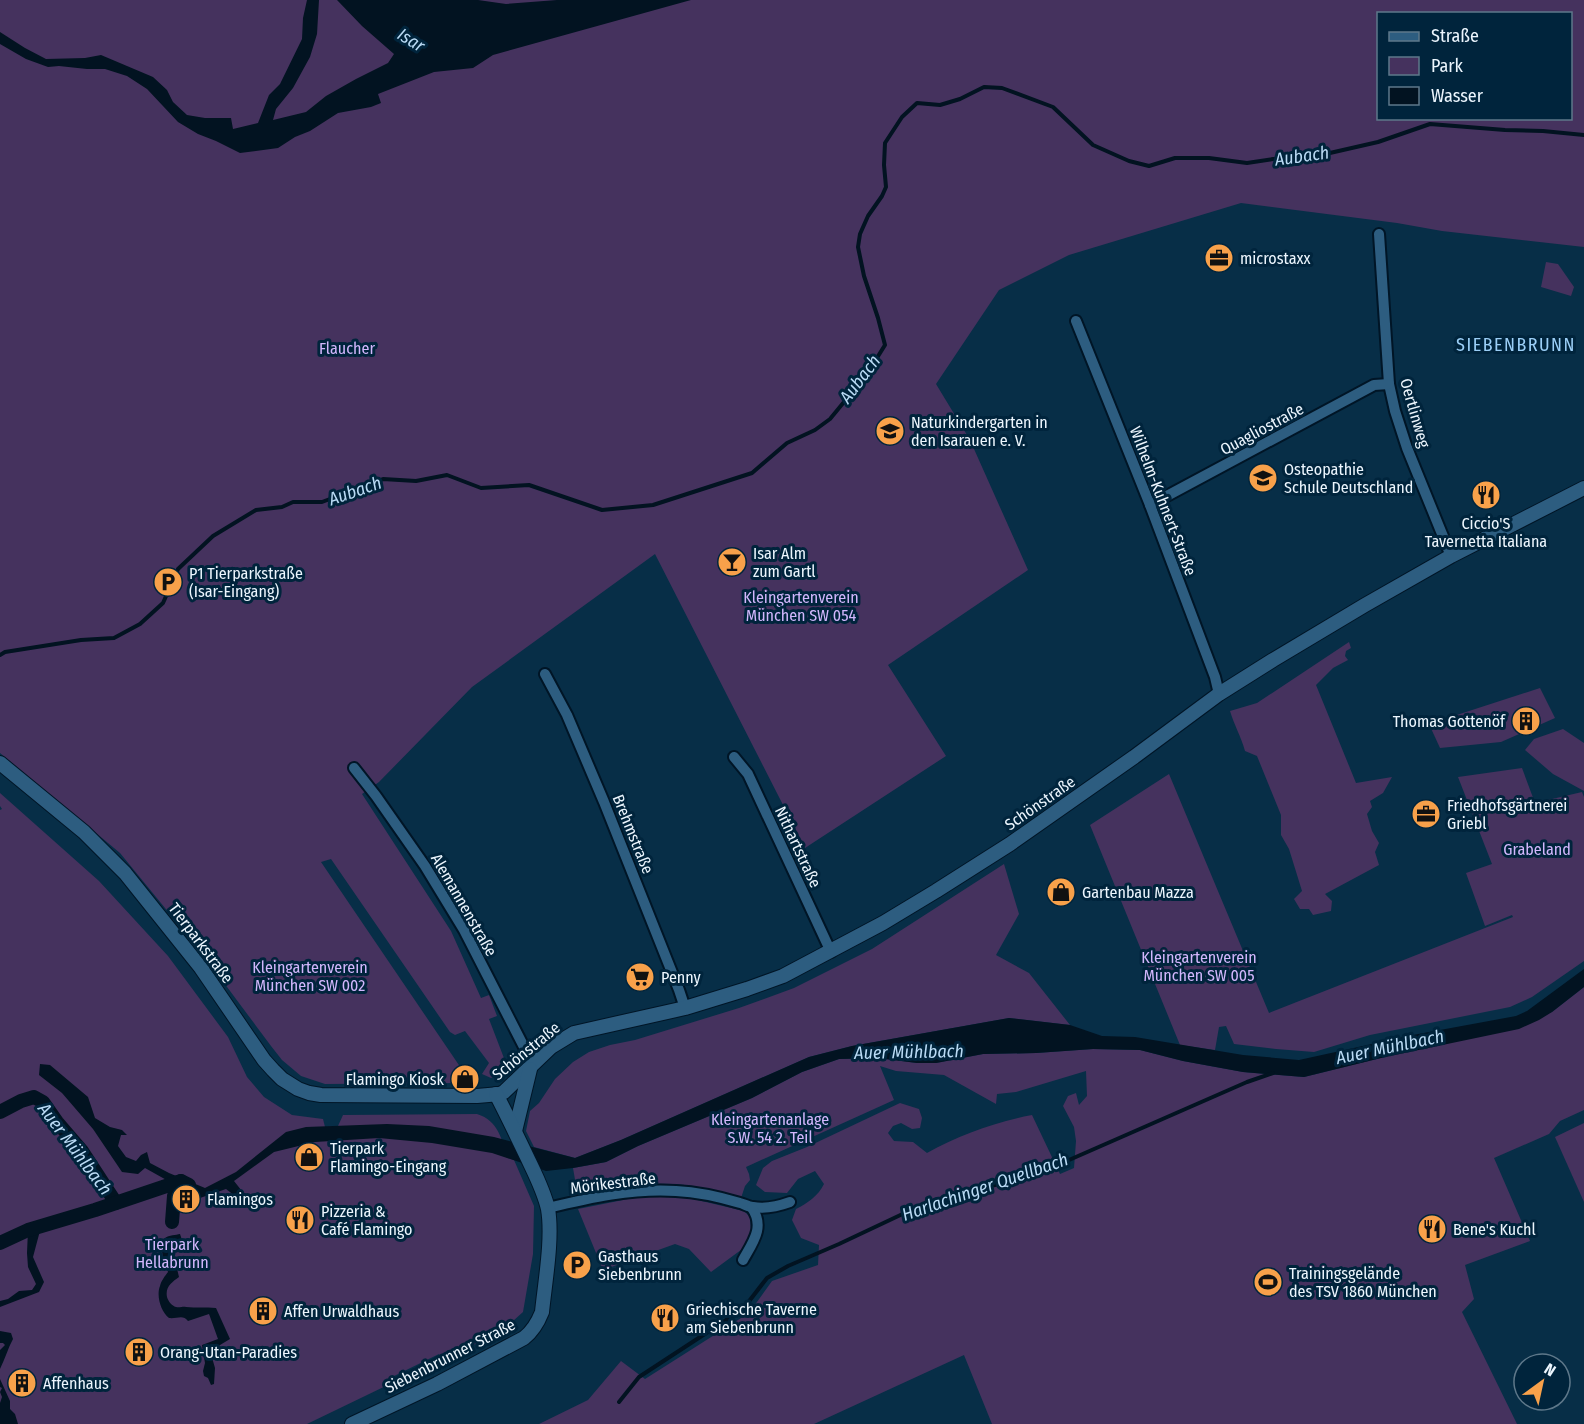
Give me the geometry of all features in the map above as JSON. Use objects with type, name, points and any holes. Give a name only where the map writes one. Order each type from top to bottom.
[{"type":"street","name":"Oertlinweg","points":[[1379,234],[1389,384],[1395,411],[1451,556]]},
{"type":"street","name":"Wilhelm-Kuhnert-Straße","points":[[1076,321],[1150,505],[1220,694]]},
{"type":"street","name":"Quagliostraße","points":[[1150,505],[1374,385],[1389,384]]},
{"type":"street","name":"Schönstraße","points":[[496,1094],[504,1092],[556,1044],[574,1033],[685,1008],[747,989],[783,976],[831,952],[985,860],[1134,757],[1220,694],[1343,618],[1451,556],[1584,488]]},
{"type":"street","name":"Brehmstraße","points":[[545,674],[567,715],[604,802],[685,1008]]},
{"type":"street","name":"Nithartstraße","points":[[734,757],[748,774],[831,952]]},
{"type":"street","name":"Tierparkstraße","points":[[0,763],[69,819],[125,873],[201,968],[264,1060],[282,1079],[309,1093],[321,1095],[477,1096],[496,1094]]},
{"type":"street","name":"Alemannenstraße","points":[[354,768],[425,866],[464,930],[532,1066]]},
{"type":"street","points":[[517,1136],[528,1074],[532,1066]]},
{"type":"street","name":"Siebenbrunner Straße","points":[[351,1424],[531,1333],[542,1312],[548,1254],[548,1208],[534,1171],[496,1094]]},
{"type":"street","name":"Mörikestraße","points":[[548,1208],[603,1196],[675,1191],[742,1203],[752,1208],[790,1202]]},
{"type":"street","points":[[742,1260],[753,1242],[758,1227],[757,1215],[752,1208]]},
{"type":"green space","name":"Flaucher","points":[[0,0],[1584,0],[1584,247],[1442,231],[1241,203],[1069,255],[999,290],[936,384],[970,440],[1028,570],[888,665],[946,756],[805,848],[655,554],[472,687],[379,782],[362,794],[451,931],[481,998],[489,995],[497,1016],[489,1019],[507,1066],[500,1074],[491,1078],[482,1074],[489,1063],[465,1031],[455,1035],[450,1032],[331,859],[321,862],[465,1074],[459,1077],[462,1083],[325,1084],[301,1076],[282,1060],[201,952],[120,853],[0,753]]},
{"type":"green space","points":[[1546,262],[1558,264],[1574,287],[1571,296],[1541,287]]},
{"type":"green space","points":[[1349,642],[1351,648],[1346,651],[1345,656],[1348,660],[1333,668],[1316,685],[1356,783],[1392,777],[1383,793],[1370,801],[1372,807],[1367,814],[1372,831],[1379,843],[1375,852],[1379,865],[1325,894],[1332,901],[1331,911],[1313,915],[1309,909],[1300,909],[1294,899],[1302,891],[1289,849],[1281,835],[1281,815],[1257,756],[1245,751],[1230,711],[1257,703]]},
{"type":"green space","points":[[1540,688],[1555,718],[1501,742],[1440,748],[1429,724]]},
{"type":"green space","points":[[1563,729],[1584,743],[1584,791],[1553,774],[1525,750],[1534,739]]},
{"type":"green space","name":"Kleingartenverein München SW 005","points":[[1522,768],[1535,803],[1582,792],[1584,797],[1584,961],[1532,997],[1510,1007],[1370,1035],[1314,1052],[1234,1044],[1226,1026],[1219,1027],[1215,1050],[1180,1045],[1090,825],[1169,774],[1269,1013],[1513,917],[1512,915],[1485,926],[1466,873],[1492,864],[1458,777]]},
{"type":"green space","name":"Tierpark Hellabrunn","points":[[0,793],[99,881],[168,956],[228,1037],[247,1077],[264,1097],[292,1115],[323,1119],[325,1127],[338,1126],[343,1115],[477,1114],[490,1121],[501,1138],[508,1158],[514,1160],[534,1206],[533,1254],[523,1312],[503,1330],[443,1359],[439,1354],[390,1378],[394,1382],[307,1424],[0,1424],[0,810],[2,809]]},
{"type":"green space","points":[[1004,864],[1019,914],[996,955],[1029,973],[1070,1025],[1009,1018],[852,1046],[809,1057],[575,1158],[534,1147],[526,1131],[530,1111],[539,1103],[555,1079],[573,1062],[589,1052],[739,1008],[794,988],[872,949]]},
{"type":"green space","name":"Kleingartenanlage S.W. 54 2. Teil","points":[[1584,987],[1584,1110],[1560,1121],[1549,1134],[1494,1158],[1530,1241],[1465,1265],[1474,1299],[1462,1312],[1517,1424],[992,1424],[964,1355],[814,1424],[539,1424],[588,1400],[621,1361],[645,1379],[749,1313],[772,1281],[818,1265],[819,1245],[801,1238],[792,1220],[796,1209],[812,1199],[824,1184],[815,1171],[798,1179],[787,1193],[765,1192],[756,1185],[763,1168],[772,1161],[900,1103],[919,1109],[922,1118],[920,1128],[912,1129],[901,1123],[893,1126],[888,1133],[894,1141],[913,1142],[927,1153],[978,1130],[1032,1115],[1060,1174],[1074,1168],[1076,1141],[1074,1127],[1063,1106],[1068,1096],[1076,1093],[1079,1105],[1087,1096],[1086,1071],[1016,1092],[997,1094],[996,1104],[944,1075],[896,1071],[880,1066],[894,1100],[746,1167],[750,1180],[741,1198],[675,1184],[634,1186],[578,1197],[573,1168],[606,1162],[638,1146],[752,1098],[802,1072],[839,1059],[878,1058],[936,1063],[983,1054],[1093,1049],[1140,1050],[1243,1072],[1304,1077],[1552,1012]]},
{"type":"green space","points":[[1584,1123],[1584,1202],[1555,1137]]},
{"type":"green space","points":[[674,1196],[744,1211],[750,1217],[751,1232],[745,1247],[711,1272],[689,1249],[675,1244],[603,1270],[578,1209],[638,1197]]},
{"type":"water","name":"Isar","points":[[307,0],[319,0],[317,34],[310,57],[293,88],[276,109],[273,120],[306,112],[326,96],[388,63],[394,54],[337,0],[478,0],[506,4],[557,0],[691,0],[493,55],[473,68],[434,72],[378,94],[381,103],[338,113],[278,148],[240,153],[178,122],[147,89],[127,76],[105,69],[48,67],[26,59],[0,44],[0,32],[46,59],[85,58],[101,55],[153,77],[187,115],[231,118],[233,129],[258,123],[269,95],[280,84],[302,39]]},
{"type":"water","points":[[1584,969],[1584,987],[1552,1012],[1519,1029],[1385,1057],[1304,1077],[1243,1072],[1140,1050],[1093,1049],[983,1054],[936,1063],[878,1058],[839,1059],[802,1072],[752,1098],[638,1146],[606,1162],[546,1171],[492,1153],[432,1143],[379,1138],[315,1142],[274,1152],[234,1181],[249,1200],[244,1203],[226,1189],[200,1198],[193,1189],[179,1187],[145,1168],[138,1174],[122,1172],[93,1129],[62,1093],[39,1075],[40,1064],[50,1065],[88,1097],[95,1118],[110,1127],[122,1130],[127,1135],[121,1135],[118,1146],[126,1157],[136,1161],[147,1152],[150,1163],[205,1188],[236,1172],[286,1132],[306,1127],[387,1124],[429,1126],[494,1137],[575,1158],[809,1057],[852,1046],[1009,1018],[1070,1025],[1102,1036],[1135,1037],[1243,1055],[1299,1060],[1413,1035],[1516,1016],[1527,1011]]},
{"type":"water","points":[[41,1227],[33,1257],[44,1282],[39,1292],[0,1307],[0,1301],[8,1299],[19,1291],[32,1290],[36,1284],[28,1267],[28,1230]]},
{"type":"water","points":[[180,1234],[182,1240],[174,1242],[172,1248],[179,1277],[168,1288],[168,1299],[176,1307],[216,1308],[230,1339],[211,1354],[215,1368],[214,1384],[211,1385],[208,1378],[204,1376],[205,1363],[202,1345],[218,1339],[209,1314],[188,1321],[182,1317],[169,1318],[159,1299],[161,1284],[168,1272],[161,1244],[168,1236]]},
{"type":"water","points":[[0,1331],[11,1333],[13,1339],[0,1369],[0,1350],[5,1345],[0,1343]]},
{"type":"water","points":[[0,1379],[10,1401],[10,1409],[15,1414],[18,1424],[0,1424],[2,1388]]},
{"type":"waterway","name":"Aubach","points":[[0,655],[5,652],[81,640],[114,638],[140,624],[163,603],[178,569],[213,536],[256,510],[282,507],[293,502],[322,502],[383,479],[416,481],[447,475],[481,488],[529,485],[602,510],[653,505],[752,473],[787,443],[815,430],[830,419],[867,374],[885,345],[864,276],[858,247],[860,234],[868,216],[886,187],[885,143],[902,117],[917,103],[940,105],[960,99],[984,87],[1002,88],[1053,107],[1093,145],[1129,161],[1149,166],[1175,158],[1209,158],[1247,163],[1273,159],[1308,158],[1378,142],[1430,124],[1584,135]]},
{"type":"waterway","name":"Harlachinger Quellbach","points":[[619,1402],[639,1377],[743,1309],[767,1278],[788,1266],[928,1202],[1023,1178],[1273,1073]]},
{"type":"waterway","name":"Auer Mühlbach","points":[[0,1112],[34,1097],[43,1102],[82,1151],[116,1203]]},
{"type":"waterway","points":[[172,1222],[174,1196],[181,1181]]},
{"type":"waterway","name":"Auer Mühlbach","points":[[0,1243],[28,1230],[181,1181],[189,1185]]},
{"type":"place","name":"microstaxx","points":[[1219,258]]},
{"type":"place","name":"Naturkindergarten in den Isarauen e. V.","points":[[890,431]]},
{"type":"place","name":"Osteopathie Schule Deutschland","points":[[1263,478]]},
{"type":"place","name":"Ciccio'S Tavernetta Italiana","points":[[1486,495]]},
{"type":"place","name":"Isar Alm zum Gartl","points":[[732,562]]},
{"type":"place","name":"P1 Tierparkstraße (Isar-Eingang)","points":[[168,582]]},
{"type":"place","name":"Thomas Gottenöf","points":[[1526,721]]},
{"type":"place","name":"Friedhofsgärtnerei Griebl","points":[[1426,814]]},
{"type":"place","name":"Gartenbau Mazza","points":[[1061,892]]},
{"type":"place","name":"Penny","points":[[640,977]]},
{"type":"place","name":"Flamingo Kiosk","points":[[465,1079]]},
{"type":"place","name":"Tierpark Flamingo-Eingang","points":[[309,1157]]},
{"type":"place","name":"Flamingos","points":[[186,1199]]},
{"type":"place","name":"Pizzeria & Café Flamingo","points":[[300,1220]]},
{"type":"place","name":"Bene's Kuchl","points":[[1432,1229]]},
{"type":"place","name":"Gasthaus Siebenbrunn","points":[[577,1265]]},
{"type":"place","name":"Trainingsgelände des TSV 1860 München","points":[[1268,1282]]},
{"type":"place","name":"Affen Urwaldhaus","points":[[263,1311]]},
{"type":"place","name":"Griechische Taverne am Siebenbrunn","points":[[665,1318]]},
{"type":"place","name":"Orang-Utan-Paradies","points":[[139,1352]]},
{"type":"place","name":"Affenhaus","points":[[22,1383]]},
{"type":"district","name":"SIEBENBRUNN","points":[[1516,345]]},
{"type":"park label","name":"Kleingartenverein München SW 054","points":[[801,606]]},
{"type":"park label","name":"Grabeland","points":[[1537,849]]},
{"type":"park label","name":"Kleingartenverein München SW 002","points":[[310,976]]}]
